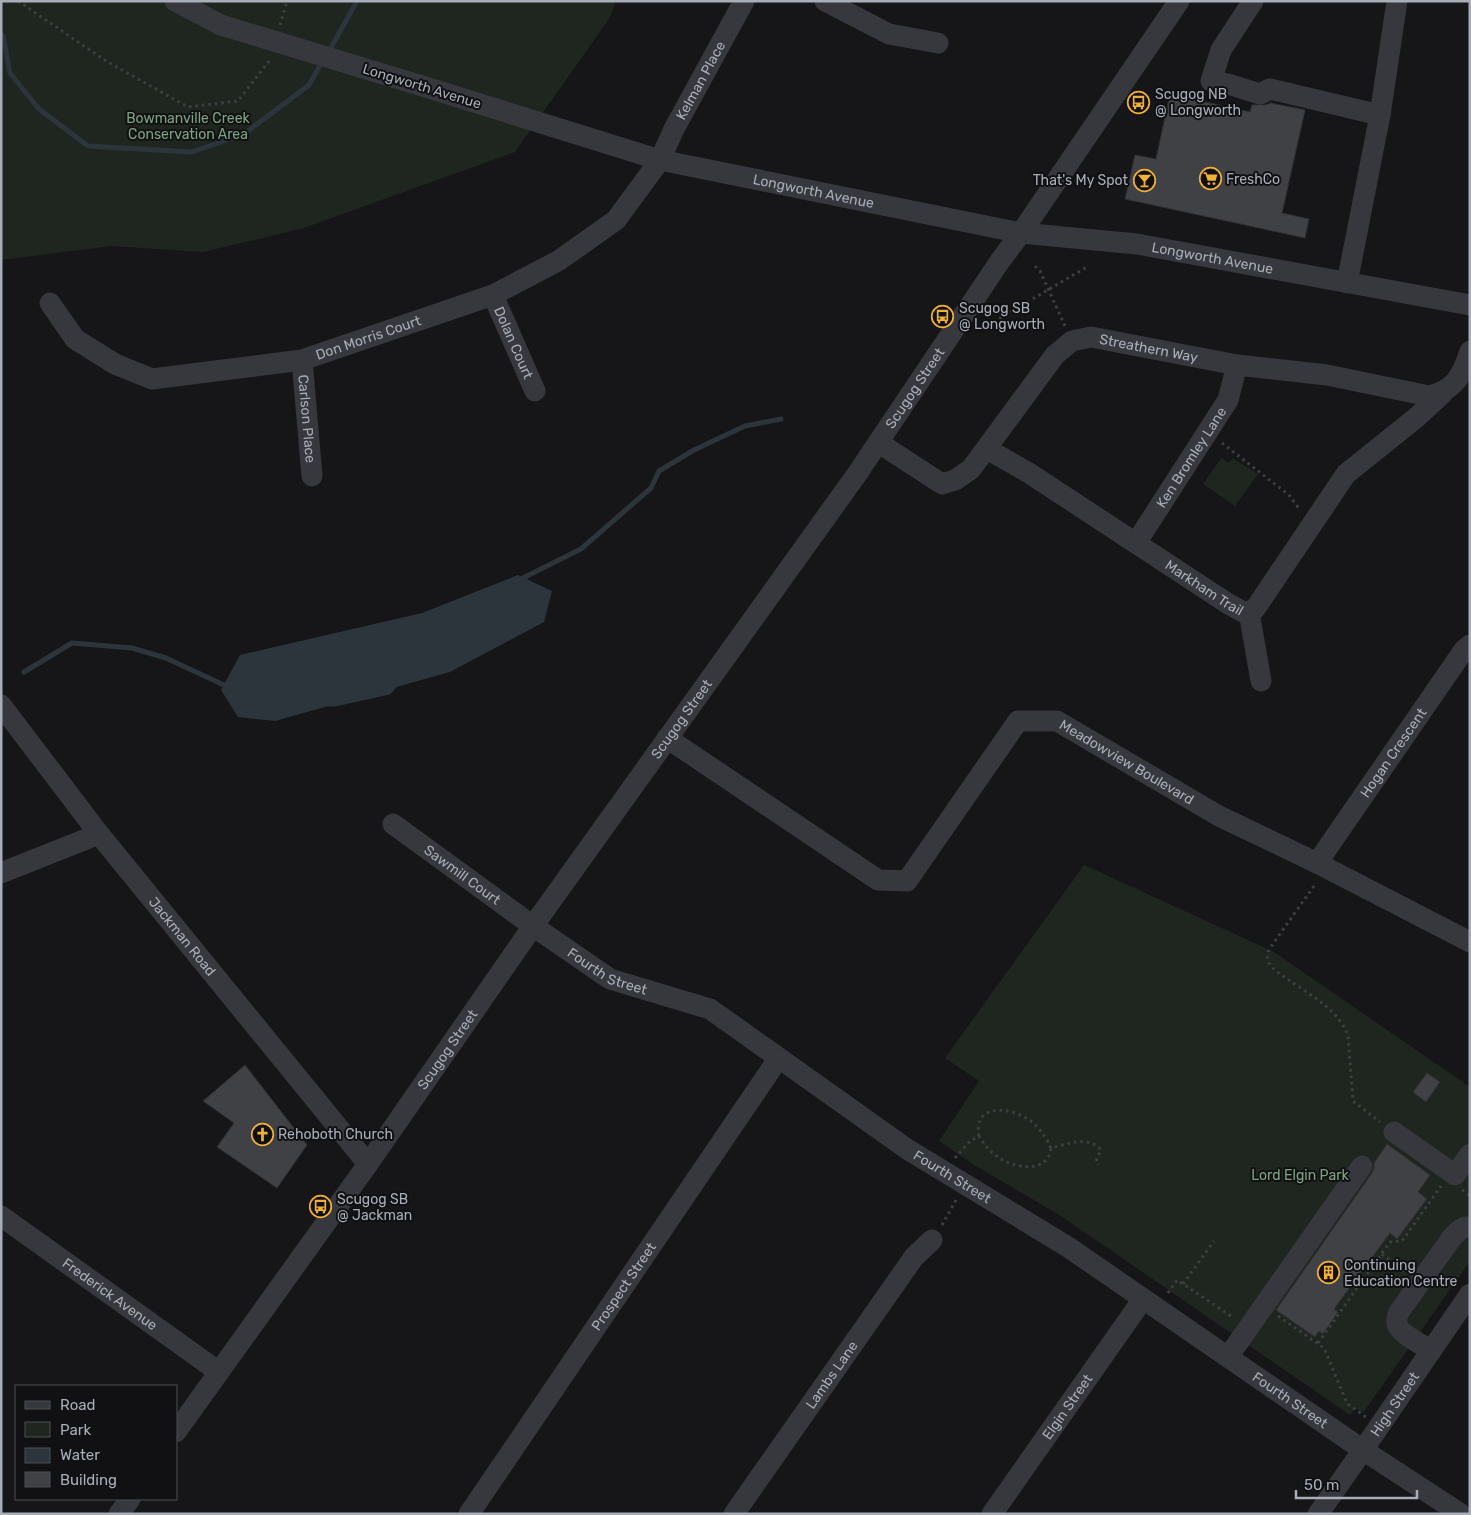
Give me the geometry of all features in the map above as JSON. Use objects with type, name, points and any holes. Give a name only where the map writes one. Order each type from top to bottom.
[{"type":"street","name":"Longworth Avenue","points":[[175,1],[221,25],[660,160],[1021,233],[1137,244],[1470,305]]},
{"type":"street","name":"Kelman Place","points":[[660,160],[674,129],[744,1]]},
{"type":"street","points":[[825,1],[889,34],[938,43]]},
{"type":"street","name":"Scugog Street","points":[[178,1429],[368,1164],[533,926],[879,443],[1000,261],[1179,1]]},
{"type":"street","points":[[1253,1],[1221,50],[1211,81],[1260,94],[1270,89],[1380,115]]},
{"type":"street","points":[[1347,283],[1380,115],[1398,1]]},
{"type":"street","name":"Don Morris Court","points":[[50,304],[75,339],[116,364],[152,378],[302,360],[494,295],[558,261],[616,220],[660,160]]},
{"type":"street","name":"Dolan Court","points":[[494,295],[535,391]]},
{"type":"street","name":"Streathern Way","points":[[1072,341],[1091,337],[1237,365],[1327,375],[1429,396],[1443,393]]},
{"type":"street","points":[[879,443],[942,484],[956,480],[971,469],[1055,355],[1072,341]]},
{"type":"street","points":[[1443,393],[1453,385],[1465,366],[1470,351]]},
{"type":"street","name":"Carlson Place","points":[[302,360],[312,476]]},
{"type":"street","name":"Ken Bromley Lane","points":[[1136,543],[1228,400],[1237,365]]},
{"type":"street","name":"Markham Trail","points":[[987,449],[1029,473],[1226,603],[1245,613],[1255,609],[1346,474],[1417,417],[1443,393]]},
{"type":"street","points":[[1249,612],[1261,681]]},
{"type":"street","name":"Hogan Crescent","points":[[1317,863],[1464,650],[1470,645]]},
{"type":"street","name":"Jackman Road","points":[[1,705],[99,834],[368,1164]]},
{"type":"street","name":"Meadowview Boulevard","points":[[667,738],[878,880],[907,881],[1018,721],[1057,721],[1219,816],[1317,863],[1470,942]]},
{"type":"street","name":"Sawmill Court","points":[[393,824],[533,926]]},
{"type":"street","points":[[1,873],[99,834]]},
{"type":"street","name":"Fourth Street","points":[[533,926],[610,979],[710,1009],[907,1149],[1068,1248],[1461,1514]]},
{"type":"street","name":"Prospect Street","points":[[468,1514],[778,1059]]},
{"type":"street","points":[[1394,1132],[1455,1175],[1470,1154]]},
{"type":"street","points":[[1228,1357],[1362,1166]]},
{"type":"street","name":"Frederick Avenue","points":[[1,1216],[219,1372]]},
{"type":"street","points":[[1431,1351],[1402,1331],[1397,1326],[1396,1319],[1453,1236],[1459,1230],[1470,1227]]},
{"type":"street","name":"Lambs Lane","points":[[734,1514],[914,1257],[932,1240]]},
{"type":"street","name":"High Street","points":[[1318,1514],[1470,1294]]},
{"type":"street","name":"Elgin Street","points":[[992,1514],[1143,1299]]},
{"type":"street","points":[[119,1514],[129,1500]]},
{"type":"path","points":[[18,1],[106,61],[188,107],[238,101],[269,62],[272,53]]},
{"type":"path","points":[[279,28],[287,1]]},
{"type":"path","points":[[1036,266],[1072,341]]},
{"type":"path","points":[[988,325],[1087,267]]},
{"type":"path","points":[[1207,432],[1290,494],[1311,525]]},
{"type":"path","points":[[1314,886],[1270,948],[1267,960],[1275,970],[1326,1007],[1345,1027],[1348,1036],[1353,1101],[1394,1132]]},
{"type":"path","points":[[991,1111],[1001,1111],[1025,1117],[1039,1128],[1051,1148],[1048,1158],[1043,1163],[1029,1167],[1019,1166],[1000,1159],[991,1152],[979,1136],[978,1124],[980,1118],[991,1111]]},
{"type":"path","points":[[944,1173],[962,1149],[979,1136]]},
{"type":"path","points":[[1051,1148],[1077,1141],[1085,1141],[1101,1150],[1096,1161],[1098,1165]]},
{"type":"path","points":[[1318,1343],[1390,1242],[1402,1242],[1450,1172]]},
{"type":"path","points":[[932,1240],[945,1220],[963,1185]]},
{"type":"path","points":[[1183,1284],[1214,1241]]},
{"type":"path","points":[[1168,1293],[1177,1280],[1248,1328]]},
{"type":"path","points":[[1264,1306],[1324,1348],[1346,1401],[1366,1417]]},
{"type":"green space","name":"Bowmanville Creek Conservation Area","points":[[1,1],[616,1],[609,19],[515,152],[304,228],[203,252],[111,246],[1,260]]},
{"type":"green space","points":[[1222,457],[1227,462],[1231,461],[1232,458],[1258,474],[1235,506],[1203,484]]},
{"type":"green space","name":"Lord Elgin Park","points":[[1084,865],[1274,952],[1470,1087],[1470,1261],[1363,1413],[1355,1408],[1350,1415],[1061,1216],[974,1165],[939,1141],[979,1081],[945,1058]]},
{"type":"water","points":[[518,575],[552,591],[544,622],[450,672],[275,721],[238,717],[221,690],[240,655],[422,613]]},
{"type":"building","name":"FreshCo","points":[[1170,94],[1250,112],[1252,105],[1271,103],[1305,110],[1282,213],[1309,219],[1305,238],[1125,199],[1135,155],[1156,159]]},
{"type":"building","name":"Rehoboth Church","points":[[245,1065],[307,1145],[277,1188],[217,1147],[234,1123],[203,1101]]},
{"type":"building","points":[[1427,1073],[1440,1082],[1426,1102],[1413,1092]]},
{"type":"building","name":"Continuing Education Centre","points":[[1387,1144],[1430,1175],[1418,1192],[1427,1199],[1397,1239],[1390,1233],[1334,1309],[1338,1312],[1323,1334],[1319,1331],[1315,1337],[1276,1310],[1372,1173],[1374,1163]]},
{"type":"waterway","points":[[328,53],[357,1]]},
{"type":"waterway","points":[[1,34],[10,73],[39,109],[88,146],[192,152],[244,134],[309,85],[323,60]]},
{"type":"waterway","points":[[519,580],[581,549],[651,488],[659,471],[694,450],[745,426],[781,419]]},
{"type":"waterway","points":[[24,672],[72,643],[132,648],[166,658],[228,687]]},
{"type":"waterway","points":[[330,704],[389,692],[396,684]]},
{"type":"place","name":"Scugog NB @ Longworth","points":[[1139,102]]},
{"type":"place","name":"FreshCo","points":[[1210,179]]},
{"type":"place","name":"That's My Spot","points":[[1144,180]]},
{"type":"place","name":"Scugog SB @ Longworth","points":[[943,316]]},
{"type":"place","name":"Rehoboth Church","points":[[262,1134]]},
{"type":"place","name":"Scugog SB @ Jackman","points":[[321,1207]]},
{"type":"place","name":"Continuing Education Centre","points":[[1328,1273]]}]
